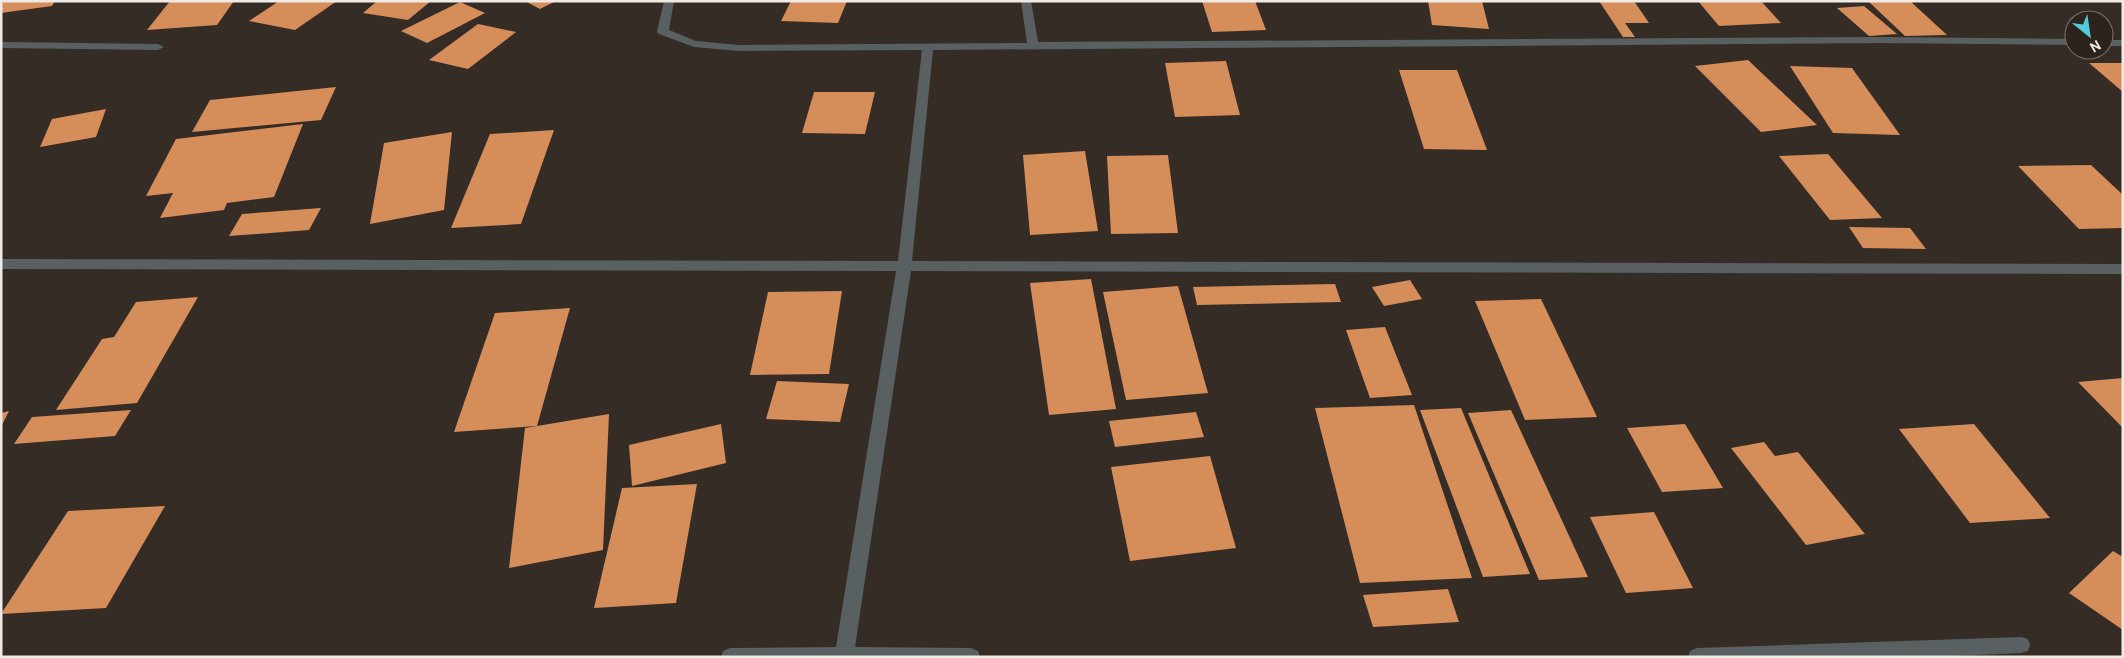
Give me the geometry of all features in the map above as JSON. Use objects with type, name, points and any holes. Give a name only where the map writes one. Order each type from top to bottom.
[{"type":"street","points":[[669,1],[663,32],[694,44],[740,48],[1872,40],[2064,42]]},
{"type":"street","points":[[1026,1],[1033,45]]},
{"type":"street","points":[[1,45],[158,47]]},
{"type":"street","points":[[844,654],[904,267],[928,46]]},
{"type":"street","points":[[1,264],[2123,269]]},
{"type":"street","points":[[1697,657],[2021,645]]},
{"type":"street","points":[[730,657],[844,654],[971,657]]},
{"type":"building","points":[[1,1],[55,1],[52,6],[1,13]]},
{"type":"building","points":[[170,1],[234,1],[217,25],[147,30]]},
{"type":"building","points":[[279,1],[337,1],[295,30],[249,21]]},
{"type":"building","points":[[377,1],[431,1],[408,20],[363,13]]},
{"type":"building","points":[[525,1],[556,1],[540,9]]},
{"type":"building","points":[[791,1],[847,1],[838,23],[781,21]]},
{"type":"building","points":[[1202,1],[1255,1],[1266,30],[1212,32]]},
{"type":"building","points":[[1428,1],[1482,1],[1489,29],[1432,25]]},
{"type":"building","points":[[1599,1],[1634,1],[1649,23],[1625,23],[1635,37],[1623,37]]},
{"type":"building","points":[[1698,1],[1761,1],[1781,23],[1719,26]]},
{"type":"building","points":[[1868,1],[1910,1],[1947,35],[1905,36]]},
{"type":"building","points":[[460,2],[485,13],[427,43],[401,31]]},
{"type":"building","points":[[1864,6],[1897,34],[1869,36],[1837,8]]},
{"type":"building","points":[[478,24],[516,32],[468,69],[429,60]]},
{"type":"building","points":[[1748,60],[1817,125],[1761,132],[1695,66]]},
{"type":"building","points":[[1226,61],[1240,115],[1175,117],[1165,63]]},
{"type":"building","points":[[2089,63],[2123,63],[2123,92]]},
{"type":"building","points":[[1790,66],[1852,68],[1900,135],[1833,133]]},
{"type":"building","points":[[1399,70],[1457,70],[1487,150],[1424,149]]},
{"type":"building","points":[[336,87],[321,120],[192,132],[210,100]]},
{"type":"building","points":[[814,92],[875,92],[865,134],[802,133]]},
{"type":"building","points":[[106,109],[96,137],[40,147],[52,119]]},
{"type":"building","points":[[303,124],[274,197],[227,203],[224,210],[160,218],[173,193],[146,196],[176,139]]},
{"type":"building","points":[[554,130],[521,224],[451,228],[490,134]]},
{"type":"building","points":[[452,132],[444,210],[370,224],[384,143]]},
{"type":"building","points":[[1085,151],[1098,231],[1030,235],[1023,155]]},
{"type":"building","points":[[1828,154],[1882,218],[1830,220],[1779,156]]},
{"type":"building","points":[[1168,155],[1178,233],[1111,234],[1107,156]]},
{"type":"building","points":[[2091,165],[2123,195],[2123,228],[2079,229],[2018,166]]},
{"type":"building","points":[[321,208],[309,230],[229,236],[242,214]]},
{"type":"building","points":[[1849,227],[1910,228],[1926,249],[1863,248]]},
{"type":"building","points":[[1091,279],[1116,409],[1049,415],[1030,283]]},
{"type":"building","points":[[1410,280],[1422,299],[1384,306],[1372,287]]},
{"type":"building","points":[[1335,284],[1341,302],[1197,305],[1193,287]]},
{"type":"building","points":[[1178,286],[1208,393],[1126,400],[1103,292]]},
{"type":"building","points":[[842,291],[829,374],[750,375],[768,292]]},
{"type":"building","points":[[198,297],[137,403],[56,410],[102,339],[114,337],[136,302]]},
{"type":"building","points":[[1541,299],[1597,417],[1525,420],[1475,301]]},
{"type":"building","points":[[570,308],[537,426],[454,432],[495,313]]},
{"type":"building","points":[[1385,327],[1412,395],[1370,398],[1346,330]]},
{"type":"building","points":[[2123,378],[2123,428],[2078,382]]},
{"type":"building","points":[[777,381],[849,384],[840,422],[766,419]]},
{"type":"building","points":[[1414,405],[1472,578],[1360,583],[1315,408]]},
{"type":"building","points":[[1461,408],[1530,574],[1483,577],[1420,410]]},
{"type":"building","points":[[131,410],[115,436],[14,444],[32,417]]},
{"type":"building","points":[[1511,410],[1588,577],[1539,580],[1468,413]]},
{"type":"building","points":[[9,411],[1,427],[1,413]]},
{"type":"building","points":[[1196,412],[1204,437],[1115,447],[1109,421]]},
{"type":"building","points":[[609,414],[603,550],[509,568],[525,428]]},
{"type":"building","points":[[721,424],[726,463],[632,486],[629,445]]},
{"type":"building","points":[[1685,424],[1723,488],[1662,492],[1627,428]]},
{"type":"building","points":[[1974,424],[2050,518],[1970,523],[1899,429]]},
{"type":"building","points":[[1764,442],[1775,456],[1798,452],[1865,534],[1806,545],[1731,448]]},
{"type":"building","points":[[1210,456],[1236,548],[1130,561],[1111,467]]},
{"type":"building","points":[[697,484],[676,603],[594,608],[622,488]]},
{"type":"building","points":[[165,506],[106,608],[1,614],[68,511]]},
{"type":"building","points":[[1654,512],[1693,588],[1626,593],[1590,517]]},
{"type":"building","points":[[2113,551],[2123,557],[2123,630],[2069,593]]},
{"type":"building","points":[[1448,589],[1459,622],[1373,627],[1363,595]]}]
